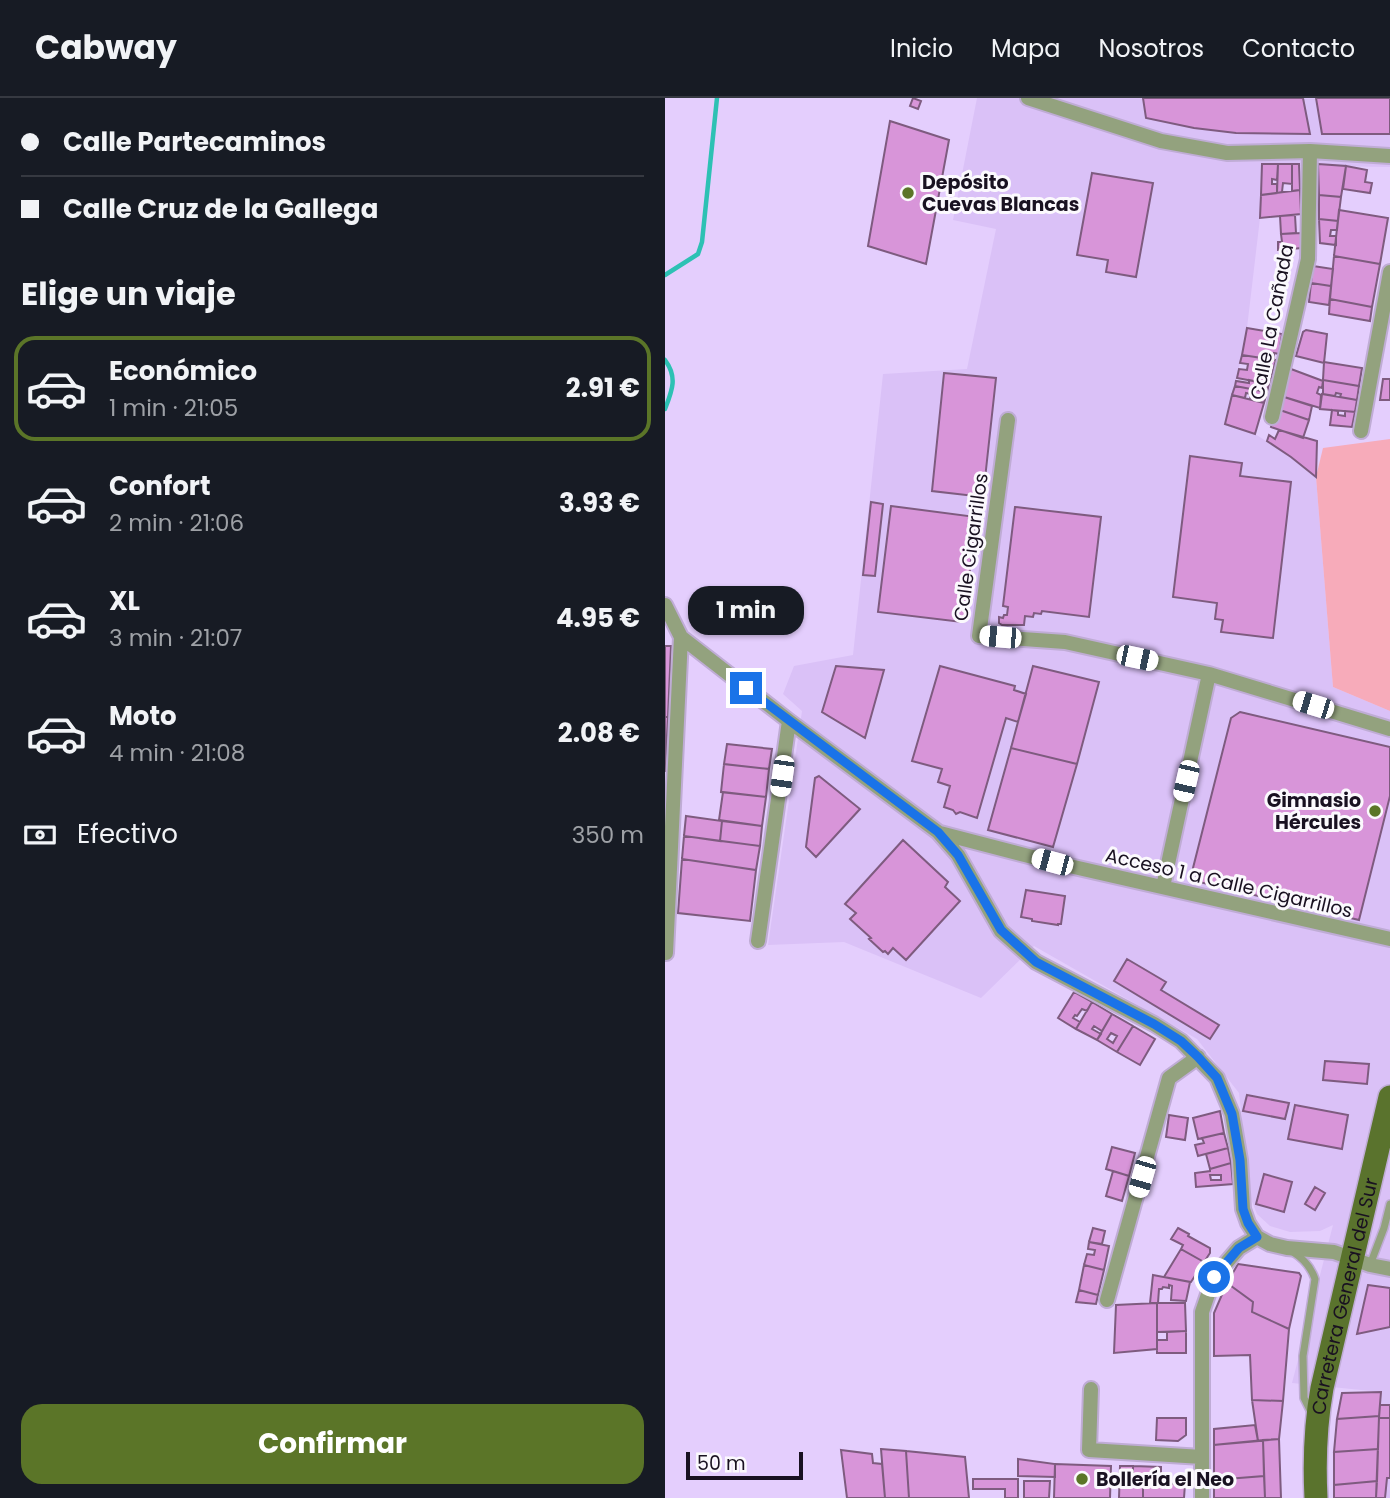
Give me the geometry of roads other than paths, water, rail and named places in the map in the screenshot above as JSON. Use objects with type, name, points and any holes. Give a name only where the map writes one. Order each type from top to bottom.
[{"type":"main road","name":"Carretera General del Sur","points":[[1316,1498],[1316,1423],[1322,1388],[1361,1261],[1390,1097]]},
{"type":"street","points":[[1028,98],[1161,141],[1227,153],[1310,151],[1390,156]]},
{"type":"street","name":"Calle La Cañada","points":[[1272,416],[1308,259],[1310,151]]},
{"type":"street","points":[[1361,431],[1390,272]]},
{"type":"street","name":"Calle Cigarrillos","points":[[1008,420],[979,635],[1065,642],[1209,674],[1390,729]]},
{"type":"street","points":[[665,605],[681,637],[938,832],[958,855],[1001,930],[1036,962],[1154,1024],[1181,1041],[1198,1057],[1217,1078],[1232,1114],[1240,1160],[1243,1209],[1257,1237],[1270,1244],[1334,1252],[1390,1269]]},
{"type":"street","points":[[666,953],[681,637]]},
{"type":"street","points":[[1163,887],[1209,674]]},
{"type":"street","points":[[758,941],[789,721]]},
{"type":"street","name":"Acceso 1 a Calle Cigarrillos","points":[[938,832],[1052,862],[1390,939]]},
{"type":"street","points":[[1107,1300],[1169,1078],[1198,1057]]},
{"type":"street","points":[[1202,1498],[1202,1312],[1214,1277],[1239,1248],[1257,1237]]},
{"type":"street","points":[[1091,1389],[1089,1450],[1202,1457]]},
{"type":"lane","points":[[1361,1261],[1384,1228],[1390,1204]]},
{"type":"lane","points":[[1287,1248],[1305,1261],[1312,1269],[1315,1279],[1303,1356],[1304,1398],[1316,1423]]},
{"type":"waterway","points":[[665,275],[698,254],[702,242],[717,98]]},
{"type":"waterway","points":[[665,360],[673,378],[665,409]]},
{"type":"place","name":"Depósito Cuevas Blancas","points":[[908,193]]},
{"type":"place","name":"Gimnasio Hércules","points":[[1375,811]]},
{"type":"place","name":"Bollería el Neo","points":[[1082,1479]]}]
